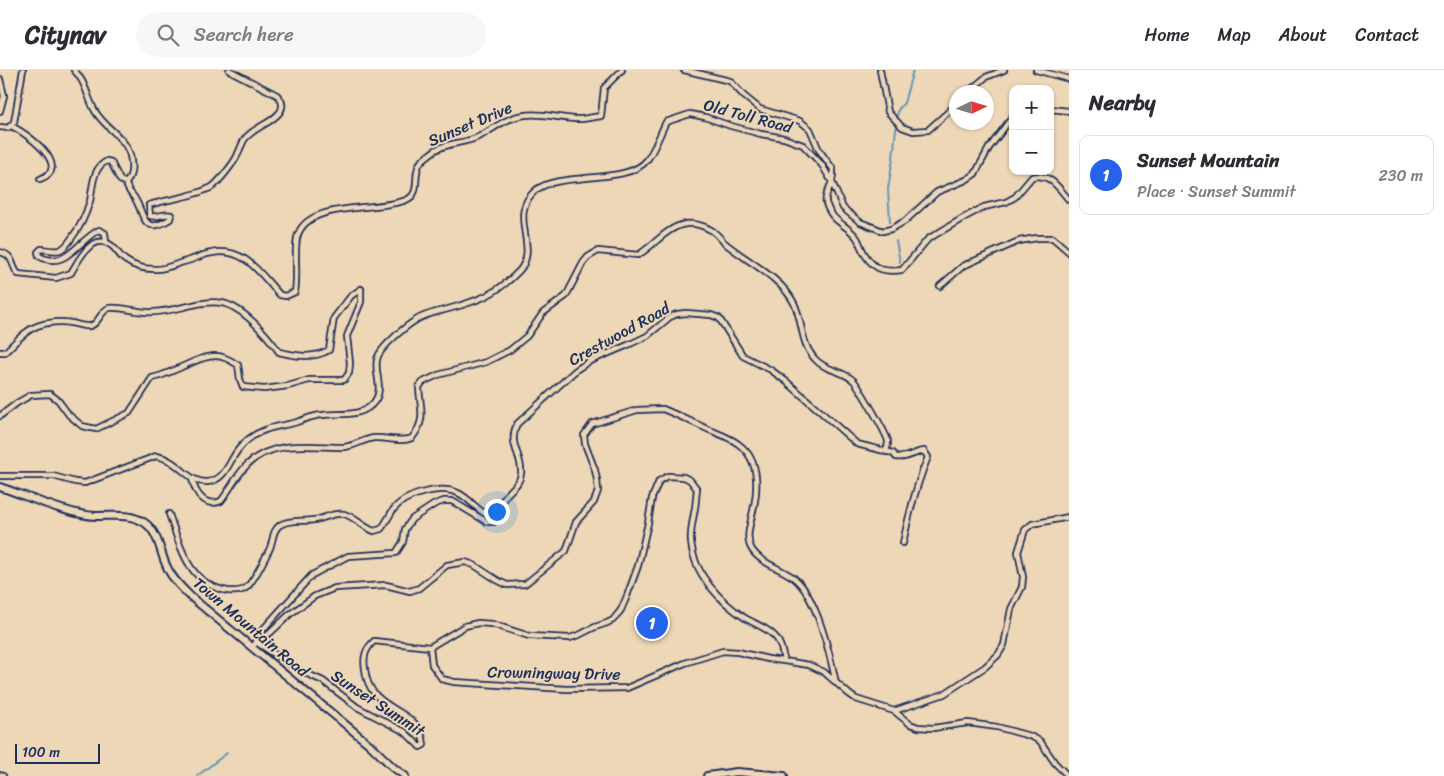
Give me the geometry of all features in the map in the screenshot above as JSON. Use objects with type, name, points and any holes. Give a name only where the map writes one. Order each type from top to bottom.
[{"type":"main road","name":"Town Mountain Road","points":[[0,487],[84,514],[129,517],[145,523],[157,539],[167,568],[178,584],[191,597],[254,644],[405,776]]},
{"type":"main road","points":[[707,776],[737,772],[784,776]]},
{"type":"street","points":[[11,126],[15,115],[23,70]]},
{"type":"street","points":[[74,70],[83,81],[91,104],[99,117],[127,146],[132,167],[126,187],[134,197],[142,218],[147,224],[154,225],[163,224],[170,219],[171,215],[150,216],[149,205],[168,201],[213,186],[236,159],[244,140],[255,129],[271,120],[281,111],[283,105],[277,95],[230,70]]},
{"type":"street","name":"Sunset Drive","points":[[106,242],[114,247],[124,260],[143,269],[158,270],[209,253],[227,252],[243,257],[255,266],[280,295],[286,296],[295,292],[297,280],[297,237],[304,225],[315,216],[328,212],[393,204],[408,200],[415,190],[420,164],[433,151],[442,146],[477,138],[508,119],[540,114],[582,119],[601,116],[604,88],[622,70]]},
{"type":"street","points":[[684,70],[730,81],[760,109],[800,121],[810,129],[819,150],[834,169],[832,182],[827,191],[826,202],[835,219],[857,238],[862,251],[872,264],[880,269],[891,272],[902,270],[928,239],[984,207],[1006,202],[1016,197],[1032,177],[1040,175],[1049,178],[1069,200]]},
{"type":"street","points":[[880,70],[888,112],[902,127],[913,132],[928,130],[949,112]]},
{"type":"street","points":[[976,85],[986,77],[1004,70]]},
{"type":"street","points":[[1036,70],[1069,79]]},
{"type":"street","points":[[0,79],[4,96],[0,111]]},
{"type":"street","points":[[1054,109],[1069,111]]},
{"type":"street","name":"Old Toll Road","points":[[192,478],[202,482],[220,477],[245,442],[265,430],[322,415],[361,412],[369,407],[377,398],[379,392],[377,358],[380,352],[392,340],[417,319],[488,296],[521,269],[525,261],[526,250],[523,211],[525,204],[534,193],[554,182],[609,176],[635,169],[646,160],[666,122],[690,114],[761,134],[784,138],[803,146],[822,164],[843,208],[860,222],[883,231],[891,229],[905,220],[937,192],[976,174],[989,148],[1009,121]]},
{"type":"street","points":[[0,127],[11,126],[35,141],[50,159],[52,165],[50,172],[46,177],[40,179]]},
{"type":"street","points":[[0,252],[7,254],[12,259],[14,269],[18,274],[56,278],[70,273],[82,253],[90,245],[106,242],[106,233],[99,230],[62,259],[52,261],[39,256],[38,252],[41,249],[58,250],[64,247],[75,234],[85,216],[93,180],[99,166],[107,161],[111,162],[120,180],[126,183]]},
{"type":"street","points":[[0,476],[53,476],[85,483],[102,478],[147,458],[165,457],[192,478],[194,486],[207,503],[214,504],[221,501],[247,465],[266,451],[279,447],[347,447],[372,438],[399,440],[412,438],[422,421],[419,387],[423,382],[438,375],[486,362],[510,350],[527,336],[543,313],[566,296],[588,257],[598,251],[638,255],[665,233],[686,224],[704,227],[713,231],[724,243],[774,280],[787,293],[794,303],[808,351],[822,366],[845,375],[854,381],[884,431],[888,443],[886,452]]},
{"type":"street","points":[[940,286],[963,266],[1019,241],[1053,238],[1069,252]]},
{"type":"street","points":[[0,352],[4,352],[27,331],[38,325],[60,322],[89,326],[95,324],[105,311],[110,308],[164,312],[208,303],[224,303],[237,310],[269,337],[279,352],[304,356],[320,356],[329,350],[334,318],[351,296],[361,289],[360,302],[347,336],[350,363],[349,373],[344,380],[309,380],[288,386],[264,388],[243,387],[238,365],[217,356],[204,358],[165,376],[152,378],[129,413],[96,429],[82,426],[50,394],[31,395],[17,402],[0,416]]},
{"type":"street","name":"Crestwood Road","points":[[498,517],[502,502],[517,485],[521,472],[513,443],[513,433],[517,424],[576,370],[588,362],[646,336],[670,317],[677,314],[711,315],[719,318],[744,356],[771,370],[858,444],[894,453],[896,457],[904,458],[924,451],[928,457],[915,493],[903,543]]},
{"type":"street","points":[[254,644],[315,596],[335,588],[386,585],[410,591],[419,588],[447,565],[465,562],[474,565],[507,585],[525,584],[566,551],[576,522],[594,502],[598,491],[597,480],[585,444],[584,435],[592,424],[637,410],[658,408],[730,439],[751,456],[757,478],[757,491],[748,534],[749,543],[757,555],[795,579],[806,591],[828,646],[836,683]]},
{"type":"street","points":[[430,647],[465,626],[478,623],[492,624],[529,636],[570,638],[579,636],[613,620],[621,610],[638,566],[654,489],[658,481],[668,476],[676,476],[690,480],[697,489],[691,529],[691,544],[694,559],[706,582],[744,617],[777,639],[784,661],[808,665],[824,672],[856,699],[894,711],[918,728],[968,723],[998,727],[1030,736],[1040,741],[1055,764],[1068,776]]},
{"type":"street","points":[[169,514],[180,547],[194,572],[208,585],[216,589],[232,591],[242,591],[250,584],[269,551],[275,530],[282,524],[315,520],[333,514],[344,514],[374,531],[381,529],[394,509],[403,501],[420,493],[434,490],[448,490],[458,493],[485,514],[498,517],[494,522],[487,522],[452,501],[435,504],[412,519],[405,528],[403,542],[396,553],[348,556],[312,575],[257,636],[254,644]]},
{"type":"street","points":[[894,711],[944,694],[985,667],[998,655],[1004,645],[1011,609],[1023,583],[1018,552],[1025,530],[1032,524],[1069,517]]},
{"type":"street","name":"Sunset Summit","points":[[254,644],[300,671],[322,681],[357,707],[405,732],[420,747],[424,745],[422,734],[410,719],[380,701],[372,692],[366,681],[364,657],[367,648],[374,641],[430,647]]},
{"type":"street","name":"Crowningway Drive","points":[[430,647],[432,665],[442,679],[454,682],[566,689],[627,688],[685,663],[723,651],[738,652],[768,660],[784,661]]},
{"type":"waterway","points":[[890,222],[888,189],[898,110],[904,103],[913,70]]},
{"type":"waterway","points":[[896,241],[900,262]]},
{"type":"waterway","points":[[197,776],[227,753]]},
{"type":"place","name":"Sunset Mountain","points":[[652,623]]}]
